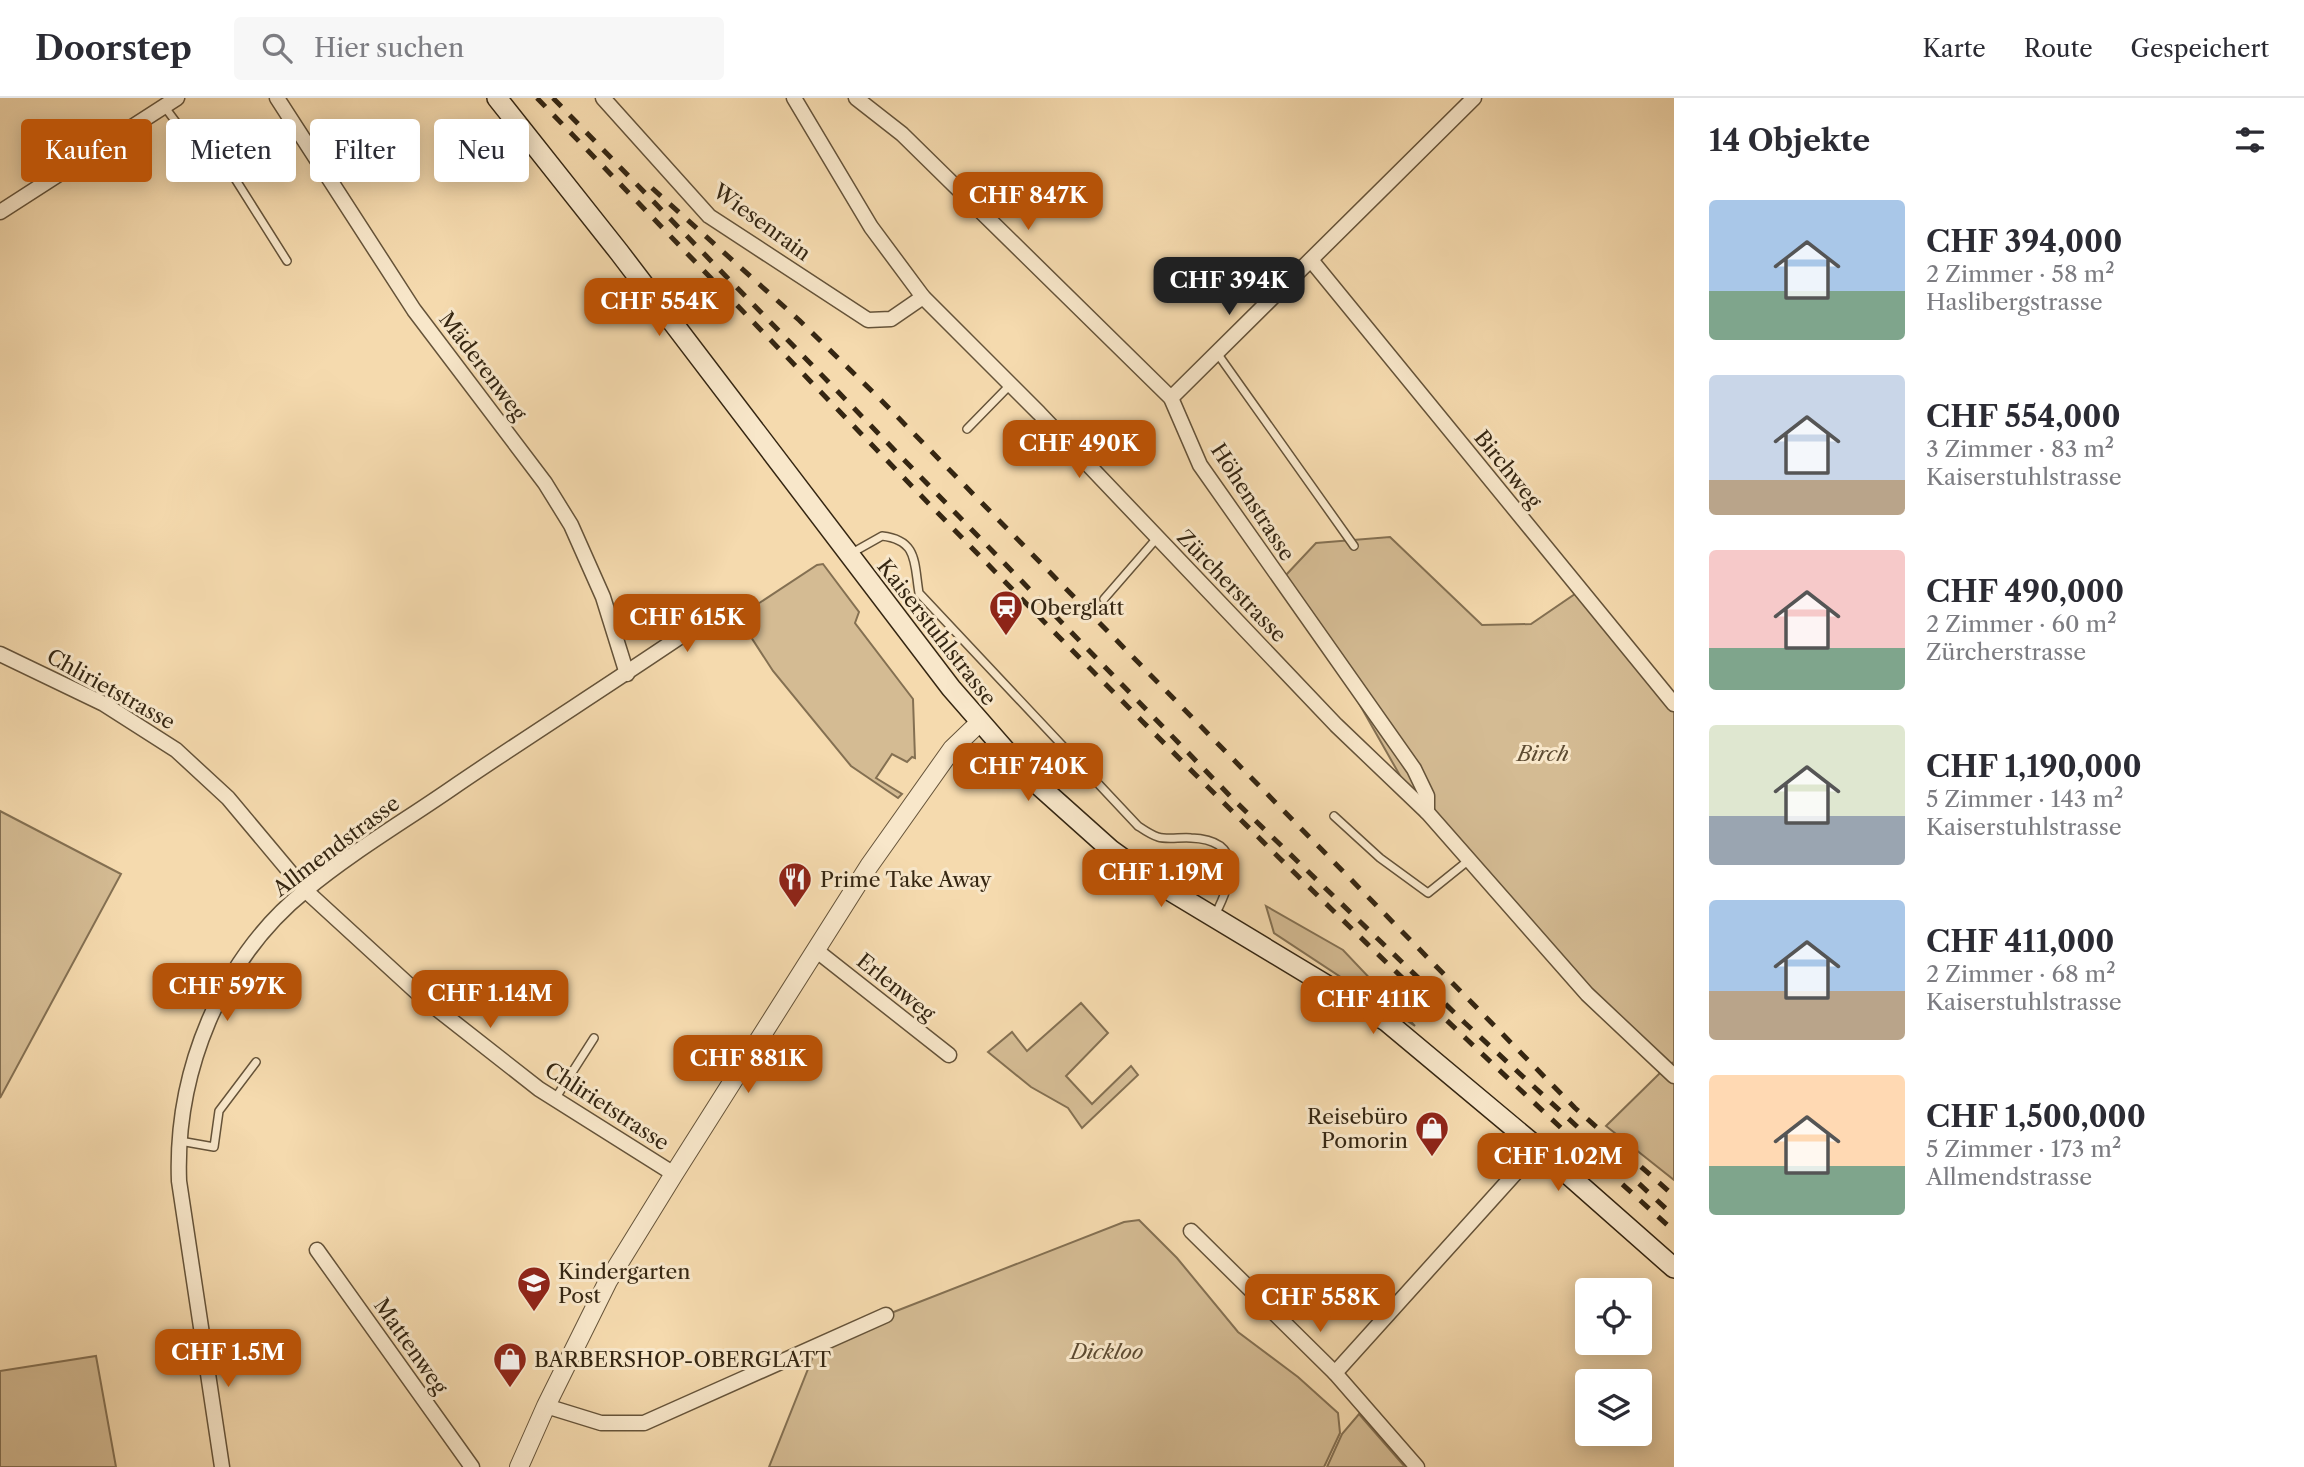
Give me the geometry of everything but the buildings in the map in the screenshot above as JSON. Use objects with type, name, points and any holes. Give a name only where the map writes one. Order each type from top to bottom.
[{"type":"main road","name":"Kaiserstuhlstrasse","points":[[498,98],[619,252],[848,556],[979,723],[1026,774],[1111,850],[1213,918],[1386,1021],[1538,1148],[1674,1268]]},
{"type":"street","points":[[0,212],[177,98]]},
{"type":"street","name":"Mäderenweg","points":[[277,98],[414,310],[545,483],[571,525],[603,597],[627,674]]},
{"type":"street","name":"Wiesenrain","points":[[603,98],[709,216],[867,320],[891,319],[923,297]]},
{"type":"street","name":"Zürcherstrasse","points":[[794,98],[871,227],[923,297],[1010,384],[1336,725],[1427,812],[1587,995],[1674,1076]]},
{"type":"street","name":"Höhenstrasse","points":[[856,98],[912,144],[1171,398],[1200,465],[1414,769],[1427,796],[1427,812]]},
{"type":"street","points":[[1171,398],[1474,98]]},
{"type":"street","name":"Birchweg","points":[[1311,260],[1674,704]]},
{"type":"street","name":"Allmendstrasse","points":[[222,1467],[179,1181],[178,1141],[191,1069],[207,1024],[234,972],[269,926],[304,890],[728,604]]},
{"type":"street","name":"Chlirietstrasse","points":[[0,654],[104,704],[176,750],[228,798],[304,890],[423,998],[555,1099],[674,1174]]},
{"type":"street","points":[[519,1467],[608,1281],[674,1174],[869,866],[952,748],[979,723]]},
{"type":"street","name":"Erlenweg","points":[[817,951],[948,1055]]},
{"type":"street","points":[[1335,1373],[1538,1148]]},
{"type":"street","points":[[1191,1231],[1335,1373],[1418,1467]]},
{"type":"street","name":"Mattenweg","points":[[317,1250],[472,1467]]},
{"type":"street","points":[[546,1406],[601,1423],[644,1423],[886,1315]]},
{"type":"lane","points":[[164,106],[213,172],[234,177],[287,261]]},
{"type":"lane","points":[[1217,353],[1354,546]]},
{"type":"lane","points":[[967,429],[1010,384]]},
{"type":"lane","points":[[848,556],[882,536],[906,543],[912,550],[919,593],[1138,826],[1159,838],[1211,841],[1228,854],[1231,879],[1213,918]]},
{"type":"lane","points":[[1104,599],[1158,538]]},
{"type":"lane","points":[[1334,816],[1380,858],[1428,893],[1469,860]]},
{"type":"lane","points":[[555,1099],[594,1038]]},
{"type":"lane","points":[[178,1141],[214,1147],[219,1111],[256,1062]]},
{"type":"green space","name":"Birch","points":[[1390,537],[1482,625],[1531,624],[1575,594],[1596,610],[1674,704],[1674,1062],[1661,1069],[1419,809],[1286,575],[1316,543]]},
{"type":"green space","points":[[823,564],[859,612],[855,623],[913,699],[915,758],[912,757],[907,762],[892,754],[876,778],[902,794],[898,798],[851,766],[773,671],[738,617],[817,565]]},
{"type":"green space","points":[[0,811],[121,874],[0,1098]]},
{"type":"green space","points":[[1266,906],[1343,950],[1415,1026],[1274,933]]},
{"type":"green space","points":[[1081,1003],[1108,1033],[1066,1076],[1092,1104],[1131,1066],[1138,1075],[1082,1128],[1068,1108],[1031,1087],[988,1052],[1012,1032],[1027,1051]]},
{"type":"green space","points":[[1674,1064],[1674,1180],[1606,1126],[1661,1072]]},
{"type":"green space","name":"Dickloo","points":[[1139,1220],[1177,1258],[1238,1332],[1298,1377],[1338,1413],[1340,1433],[1324,1467],[769,1467],[814,1354],[886,1315],[1124,1222]]},
{"type":"green space","points":[[96,1356],[116,1467],[0,1467],[0,1371]]},
{"type":"green space","points":[[1359,1414],[1405,1467],[1327,1467],[1342,1434]]},
{"type":"railway","points":[[537,98],[1096,675],[1238,817],[1526,1095],[1674,1231]]},
{"type":"railway","points":[[553,98],[1234,800],[1465,1023],[1674,1216]]},
{"type":"railway","points":[[652,188],[799,320],[880,399],[1575,1108],[1674,1196]]},
{"type":"place","name":"Oberglatt","points":[[1006,637]]},
{"type":"place","name":"Prime Take Away","points":[[795,909]]},
{"type":"place","name":"Reisebüro Pomorin","points":[[1432,1158]]},
{"type":"place","name":"Kindergarten Post","points":[[534,1313]]},
{"type":"place","name":"BARBERSHOP-OBERGLATT","points":[[510,1389]]}]
